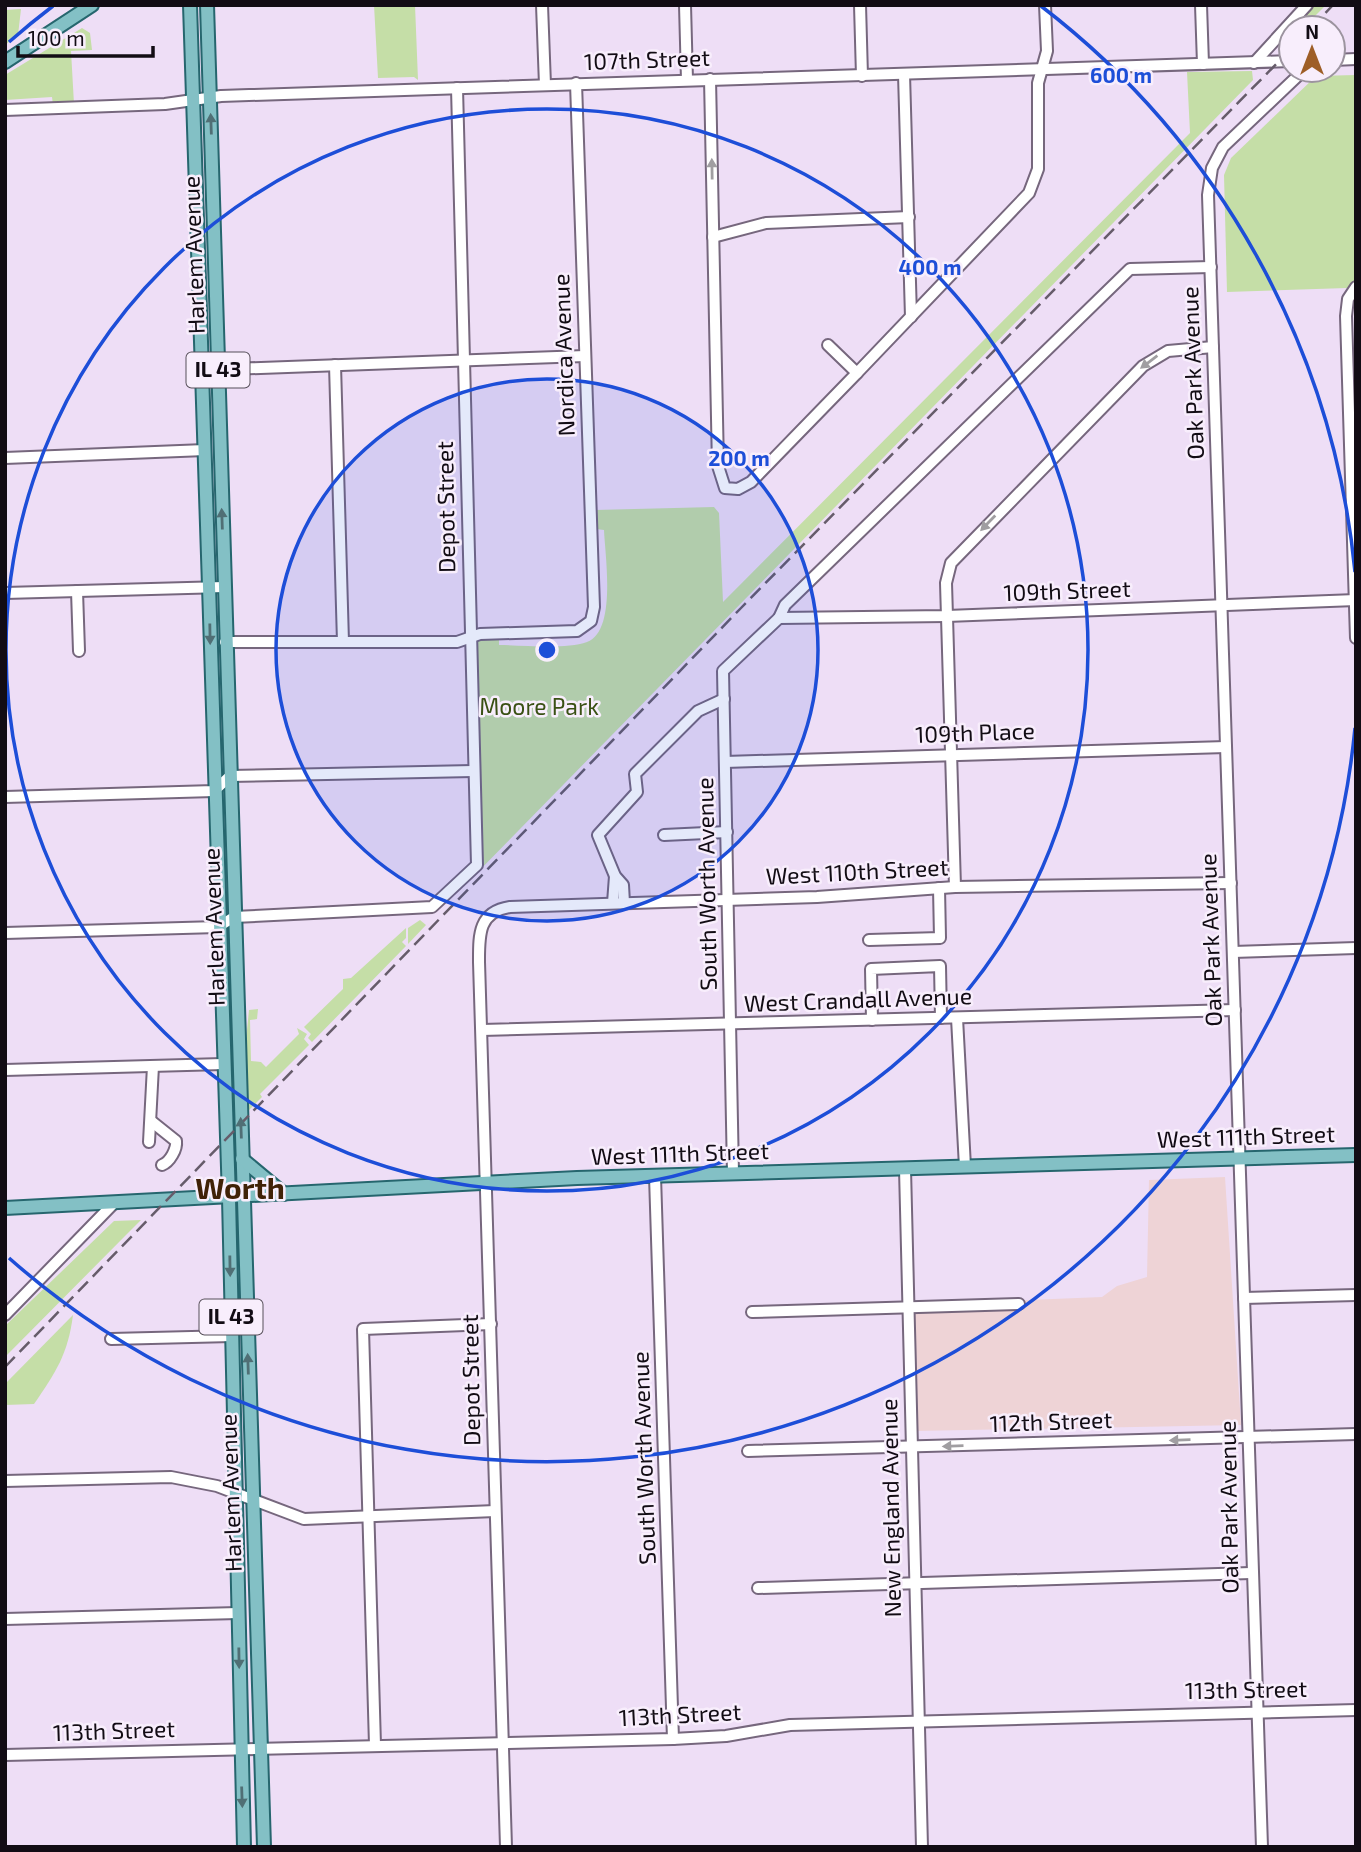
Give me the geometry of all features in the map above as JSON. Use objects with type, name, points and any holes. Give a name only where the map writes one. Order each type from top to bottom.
[{"type":"main road","points":[[5,62],[92,5]]},
{"type":"main road","name":"Harlem Avenue","points":[[190,5],[218,927],[229,1198],[244,1847]]},
{"type":"main road","name":"Harlem Avenue","points":[[207,5],[264,1847]]},
{"type":"main road","name":"West 111th Street","points":[[5,1208],[112,1205],[487,1182],[1356,1155]]},
{"type":"main road","points":[[242,1159],[284,1194]]},
{"type":"main road","points":[[232,1336],[247,1336]]},
{"type":"street","points":[[542,5],[545,85]]},
{"type":"street","points":[[685,5],[687,80]]},
{"type":"street","points":[[860,5],[862,76]]},
{"type":"street","points":[[710,79],[718,466],[725,488],[738,489],[751,482],[1019,206],[1035,181],[1039,153],[1038,83],[1046,51],[1045,5]]},
{"type":"street","points":[[1201,5],[1203,64]]},
{"type":"street","points":[[1254,63],[1307,5]]},
{"type":"street","name":"107th Street","points":[[5,110],[194,101],[210,96],[1277,62]]},
{"type":"street","points":[[904,74],[911,317]]},
{"type":"street","name":"Nordica Avenue","points":[[469,637],[480,634],[577,631],[588,625],[594,607],[576,83]]},
{"type":"street","name":"Oak Park Avenue","points":[[1262,1847],[1251,1573],[1209,181],[1216,156],[1290,84]]},
{"type":"street","name":"Depot Street","points":[[234,917],[432,907],[477,865],[469,637],[457,88]]},
{"type":"street","points":[[713,237],[766,223],[909,217]]},
{"type":"street","name":"South Worth Avenue","points":[[733,1174],[723,671],[779,618],[785,605],[1130,269],[1211,267]]},
{"type":"street","points":[[1356,287],[1348,299],[1346,316],[1356,638]]},
{"type":"street","points":[[828,345],[857,373]]},
{"type":"street","points":[[955,887],[946,583],[951,563],[1143,366],[1168,351],[1213,347]]},
{"type":"street","points":[[203,370],[585,356]]},
{"type":"street","points":[[335,365],[343,642]]},
{"type":"street","points":[[5,458],[205,450]]},
{"type":"street","points":[[5,593],[224,587]]},
{"type":"street","points":[[77,591],[79,651]]},
{"type":"street","name":"109th Street","points":[[779,618],[947,617],[1355,601]]},
{"type":"street","points":[[225,642],[457,642],[469,637]]},
{"type":"street","points":[[619,903],[623,884],[615,876],[598,835],[637,792],[635,775],[698,712],[724,699]]},
{"type":"street","name":"109th Place","points":[[725,762],[1226,747]]},
{"type":"street","points":[[5,797],[214,791],[230,776],[473,771]]},
{"type":"street","points":[[664,835],[727,832]]},
{"type":"street","name":"West 110th Street","points":[[488,916],[510,907],[955,887],[1231,883]]},
{"type":"street","points":[[869,940],[940,938],[939,888]]},
{"type":"street","name":"Depot Street","points":[[488,916],[479,932],[506,1847]]},
{"type":"street","points":[[5,933],[218,927],[234,917]]},
{"type":"street","points":[[1233,952],[1356,948]]},
{"type":"street","points":[[872,1020],[871,969],[940,967],[941,1018]]},
{"type":"street","name":"West Crandall Avenue","points":[[482,1030],[1235,1010]]},
{"type":"street","points":[[957,1018],[965,1167]]},
{"type":"street","points":[[5,1070],[223,1064]]},
{"type":"street","points":[[149,1142],[153,1066]]},
{"type":"street","points":[[151,1121],[176,1141],[169,1160],[162,1165]]},
{"type":"street","name":"New England Avenue","points":[[905,1169],[922,1847]]},
{"type":"street","name":"South Worth Avenue","points":[[655,1176],[673,1739]]},
{"type":"street","points":[[5,1315],[112,1205]]},
{"type":"street","points":[[1244,1297],[1356,1296]]},
{"type":"street","points":[[752,1311],[1019,1304]]},
{"type":"street","points":[[375,1745],[363,1329],[491,1324]]},
{"type":"street","points":[[111,1339],[232,1336]]},
{"type":"street","name":"112th Street","points":[[748,1451],[1356,1434]]},
{"type":"street","points":[[5,1481],[171,1477],[235,1492],[304,1519],[495,1511]]},
{"type":"street","points":[[758,1588],[1251,1573]]},
{"type":"street","points":[[5,1619],[239,1613]]},
{"type":"street","name":"113th Street","points":[[5,1755],[673,1739],[726,1736],[790,1725],[1256,1710],[1356,1710]]},
{"type":"shaded area","points":[[1225,1177],[1241,1425],[914,1431],[911,1305],[1102,1297],[1117,1286],[1147,1277],[1149,1180]]},
{"type":"green space","points":[[374,5],[415,5],[418,80],[414,77],[378,78]]},
{"type":"green space","points":[[1313,5],[1326,5],[1317,14],[1305,14]]},
{"type":"green space","points":[[21,9],[18,35],[5,45],[5,10]]},
{"type":"green space","points":[[82,28],[90,33],[92,50],[71,51],[74,104],[53,105],[52,97],[5,100],[5,75]]},
{"type":"green space","name":"Moore Park","points":[[1252,71],[1253,80],[471,879],[477,871],[475,644],[482,638],[499,638],[499,645],[567,646],[587,642],[596,635],[606,609],[607,574],[604,530],[596,529],[595,510],[714,507],[719,513],[723,602],[1190,133],[1187,72]]},
{"type":"green space","points":[[1347,75],[1356,75],[1356,279],[1347,288],[1227,292],[1224,175],[1231,158],[1308,84],[1347,84]]},
{"type":"green space","points":[[420,920],[426,925],[408,944],[408,928]]},
{"type":"green space","points":[[406,928],[406,938],[402,942],[406,946],[312,1042],[308,1038],[311,1034],[304,1027],[343,989],[343,979],[351,978]]},
{"type":"green space","points":[[258,1009],[257,1019],[250,1020],[251,1061],[261,1062],[266,1067],[299,1034],[297,1028],[307,1034],[304,1039],[309,1045],[260,1094],[262,1097],[249,1110],[246,1040],[249,1010]]},
{"type":"green space","points":[[141,1220],[5,1357],[5,1326],[114,1221]]},
{"type":"green space","points":[[73,1315],[68,1341],[60,1362],[34,1404],[5,1405],[5,1384]]},
{"type":"railway","points":[[1324,14],[1333,5]]},
{"type":"railway","points":[[5,1367],[741,608],[1277,63]]},
{"type":"district","name":"Worth","points":[[240,1189]]}]
